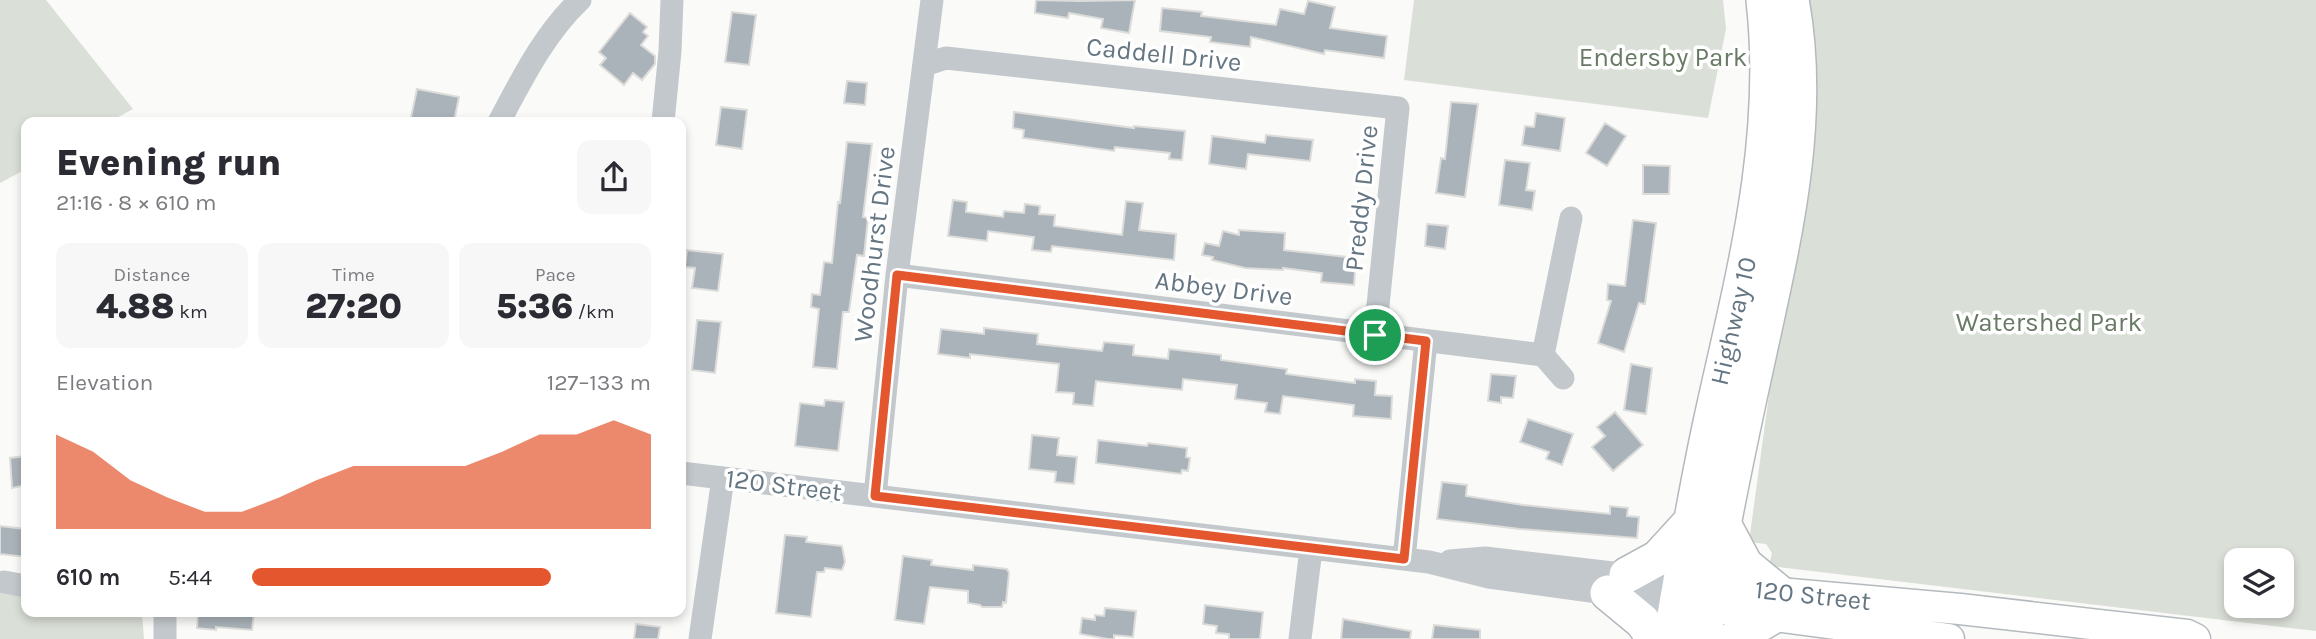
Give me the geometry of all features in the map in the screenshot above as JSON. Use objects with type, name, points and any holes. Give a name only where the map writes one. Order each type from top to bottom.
[{"type":"highway","name":"Highway 10","points":[[1671,639],[1696,603],[1706,523],[1767,138],[1770,72],[1764,0]]},
{"type":"highway","name":"Highway 10","points":[[1706,523],[1787,222],[1798,130],[1798,67],[1791,0]]},
{"type":"highway","points":[[1655,639],[1618,584],[1706,523],[1745,565],[1775,605],[1734,639]]},
{"type":"main road","name":"120 Street","points":[[1696,603],[1960,609],[2187,635],[2195,639]]},
{"type":"main road","name":"120 Street","points":[[1775,605],[1949,639]]},
{"type":"street","points":[[502,117],[558,21],[580,0]]},
{"type":"street","points":[[663,117],[672,0]]},
{"type":"street","name":"Woodhurst Drive","points":[[875,496],[897,275],[932,0]]},
{"type":"street","name":"Caddell Drive","points":[[924,65],[946,58],[1398,108]]},
{"type":"street","name":"Preddy Drive","points":[[1375,335],[1398,108]]},
{"type":"street","points":[[1563,378],[1543,355],[1571,218]]},
{"type":"street","name":"Abbey Drive","points":[[897,275],[1543,355]]},
{"type":"street","points":[[1404,559],[1426,341]]},
{"type":"street","name":"120 Street","points":[[686,474],[1429,562],[1489,577],[1618,584],[1696,603]]},
{"type":"street","points":[[700,639],[723,478]]},
{"type":"street","points":[[1300,639],[1311,549]]},
{"type":"street","points":[[165,617],[165,639]]},
{"type":"green space","points":[[0,0],[46,0],[133,109],[118,117],[21,117],[21,172],[0,183]]},
{"type":"green space","name":"Endersby Park","points":[[1414,0],[1723,0],[1726,29],[1708,118],[1404,80]]},
{"type":"green space","name":"Watershed Park","points":[[1808,0],[2316,0],[2316,631],[1769,566],[1772,553],[1766,544],[1749,542],[1815,56]]},
{"type":"green space","points":[[0,593],[21,595],[21,617],[142,617],[144,639],[0,639]]},
{"type":"building","points":[[1036,0],[1135,0],[1129,33],[1101,28],[1103,19],[1069,13],[1068,18],[1035,13]]},
{"type":"building","points":[[1308,1],[1335,7],[1330,28],[1387,36],[1384,58],[1325,50],[1324,54],[1251,37],[1250,47],[1210,42],[1211,37],[1160,31],[1162,8],[1202,12],[1201,16],[1276,25],[1280,9],[1304,14]]},
{"type":"building","points":[[732,12],[756,15],[749,65],[725,62]]},
{"type":"building","points":[[630,13],[647,27],[643,32],[648,36],[641,45],[655,56],[655,64],[642,80],[633,73],[624,85],[600,65],[606,58],[599,52]]},
{"type":"building","points":[[847,81],[867,83],[865,105],[844,103]]},
{"type":"building","points":[[417,89],[459,97],[455,117],[411,117]]},
{"type":"building","points":[[1451,102],[1478,104],[1465,197],[1436,193],[1441,158],[1445,159]]},
{"type":"building","points":[[721,107],[747,110],[742,149],[716,145]]},
{"type":"building","points":[[1014,112],[1134,128],[1185,131],[1182,160],[1169,159],[1170,153],[1115,147],[1114,151],[1023,138],[1024,130],[1013,128]]},
{"type":"building","points":[[1536,113],[1565,118],[1560,151],[1522,145],[1525,126],[1534,127]]},
{"type":"building","points":[[1605,123],[1626,136],[1607,166],[1586,153]]},
{"type":"building","points":[[1266,135],[1313,140],[1310,161],[1248,154],[1246,169],[1209,164],[1212,136],[1265,143]]},
{"type":"building","points":[[847,142],[872,144],[863,217],[868,218],[864,256],[857,255],[849,312],[843,312],[837,369],[813,367],[819,309],[811,307],[812,294],[820,295],[824,262],[832,263]]},
{"type":"building","points":[[1505,160],[1530,163],[1526,190],[1535,191],[1532,210],[1499,205]]},
{"type":"building","points":[[1643,165],[1670,166],[1669,194],[1643,194]]},
{"type":"building","points":[[953,200],[967,202],[966,212],[1003,217],[1004,211],[1024,213],[1025,204],[1040,206],[1039,214],[1055,215],[1054,226],[1122,235],[1126,201],[1143,203],[1139,230],[1176,234],[1174,260],[1052,246],[1051,252],[1032,250],[1034,237],[988,231],[987,241],[948,236]]},
{"type":"building","points":[[1633,220],[1656,223],[1645,304],[1639,303],[1624,352],[1598,343],[1611,301],[1607,300],[1608,284],[1625,286]]},
{"type":"building","points":[[1427,224],[1448,226],[1445,249],[1425,246]]},
{"type":"building","points":[[1239,230],[1285,233],[1284,250],[1356,258],[1354,285],[1321,282],[1322,273],[1283,268],[1245,268],[1202,255],[1205,243],[1219,246],[1223,231],[1239,235]]},
{"type":"building","points":[[687,250],[723,254],[718,291],[692,288],[695,268],[686,267]]},
{"type":"building","points":[[697,320],[721,322],[715,373],[692,370]]},
{"type":"building","points":[[984,328],[1038,334],[1037,344],[1102,351],[1104,342],[1134,345],[1133,355],[1168,359],[1169,349],[1221,355],[1221,360],[1287,369],[1286,374],[1355,383],[1355,379],[1376,381],[1375,395],[1392,396],[1391,419],[1353,416],[1354,405],[1283,396],[1280,414],[1265,412],[1267,403],[1235,399],[1237,385],[1183,379],[1182,390],[1096,381],[1093,406],[1073,404],[1074,393],[1056,392],[1059,364],[970,354],[970,358],[938,354],[941,329],[984,334]]},
{"type":"building","points":[[1631,364],[1652,368],[1646,414],[1624,410]]},
{"type":"building","points":[[1491,374],[1516,376],[1513,398],[1501,397],[1501,403],[1488,401]]},
{"type":"building","points":[[825,400],[844,402],[838,451],[795,446],[800,403],[824,406]]},
{"type":"building","points":[[1615,412],[1643,445],[1613,471],[1592,447],[1605,436],[1597,427]]},
{"type":"building","points":[[1528,419],[1573,434],[1562,465],[1546,459],[1549,452],[1520,442]]},
{"type":"building","points":[[1032,435],[1059,438],[1057,455],[1077,457],[1074,484],[1055,482],[1056,472],[1029,469]]},
{"type":"building","points":[[1098,440],[1187,448],[1186,457],[1190,458],[1188,471],[1182,470],[1181,474],[1096,463]]},
{"type":"building","points":[[21,457],[21,486],[12,488],[10,458]]},
{"type":"building","points":[[1442,482],[1467,485],[1466,496],[1523,505],[1610,514],[1610,506],[1628,508],[1627,516],[1639,517],[1637,538],[1520,529],[1437,519]]},
{"type":"building","points":[[0,526],[21,528],[21,556],[0,554]]},
{"type":"building","points":[[785,535],[807,537],[806,542],[842,546],[845,562],[842,570],[825,568],[824,572],[817,572],[811,617],[776,613]]},
{"type":"building","points":[[903,556],[932,560],[931,565],[973,570],[973,565],[1007,569],[1009,573],[1006,603],[1003,602],[1002,607],[982,607],[968,603],[968,591],[930,587],[924,624],[895,620]]},
{"type":"building","points":[[1205,605],[1263,612],[1260,639],[1229,639],[1229,634],[1216,633],[1217,626],[1203,624]]},
{"type":"building","points":[[1105,608],[1136,611],[1133,637],[1114,635],[1114,639],[1108,639],[1080,634],[1082,618],[1095,620],[1095,615],[1104,616]]},
{"type":"building","points":[[198,617],[253,617],[252,630],[197,628]]},
{"type":"building","points":[[1343,619],[1411,631],[1410,639],[1341,639]]},
{"type":"building","points":[[636,624],[660,627],[658,639],[634,639]]},
{"type":"building","points":[[1434,625],[1480,630],[1480,639],[1432,639]]},
{"type":"route","points":[[897,275],[1375,335],[1426,341],[1404,559],[875,496],[897,275]]}]
